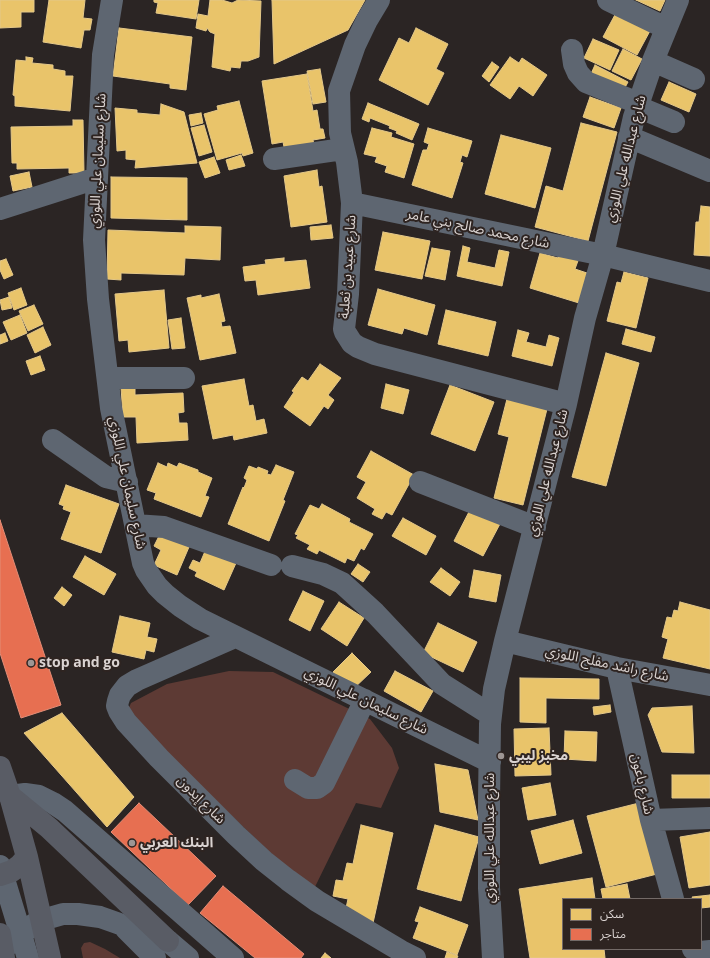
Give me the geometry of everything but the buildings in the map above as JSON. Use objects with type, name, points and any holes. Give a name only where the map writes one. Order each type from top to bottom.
[{"type":"main road","points":[[0,767],[10,796],[27,857],[50,958]]},
{"type":"main road","points":[[10,796],[49,828],[168,941]]},
{"type":"main road","points":[[1,876],[16,868],[27,857]]},
{"type":"street","name":"شارع سليمان علي اللوزي","points":[[112,0],[103,56],[94,240],[98,299],[111,408],[143,562],[157,586],[180,606],[200,619],[490,762]]},
{"type":"street","name":"شارع عبيد بن ثعلبة","points":[[379,0],[354,45],[339,91],[340,133],[347,162],[352,203],[348,294],[344,329],[352,343],[375,354],[566,404]]},
{"type":"street","points":[[608,0],[666,28]]},
{"type":"street","name":"شارع عبدالله علي اللوزي","points":[[493,958],[489,888],[490,715],[494,689],[566,404],[585,318],[603,255],[629,137],[653,61],[678,0]]},
{"type":"street","points":[[572,50],[574,64],[578,73],[586,82],[674,122]]},
{"type":"street","points":[[653,61],[694,79]]},
{"type":"street","points":[[629,137],[710,171]]},
{"type":"street","points":[[274,159],[343,149]]},
{"type":"street","points":[[0,209],[97,178]]},
{"type":"street","name":"شارع محمد صالح بني عامر","points":[[352,203],[603,255],[710,281]]},
{"type":"street","points":[[108,378],[184,378]]},
{"type":"street","points":[[53,440],[106,477],[127,482]]},
{"type":"street","points":[[420,482],[535,527]]},
{"type":"street","points":[[136,525],[164,527],[282,566],[315,571],[333,578],[342,583],[375,613],[442,684],[490,715]]},
{"type":"street","name":"شارع إيدون","points":[[235,637],[137,680],[127,686],[118,701],[117,706],[119,711],[126,722],[159,758],[264,861],[317,901],[415,958]]},
{"type":"street","name":"شارع راشد مفلح اللوزي","points":[[505,641],[616,668],[710,685]]},
{"type":"street","name":"شارع باعون","points":[[616,668],[651,820],[673,898]]},
{"type":"street","points":[[295,780],[308,788],[317,788],[324,782],[365,700]]},
{"type":"street","points":[[10,796],[25,794],[39,796],[59,807],[233,958]]},
{"type":"street","points":[[651,820],[710,818]]},
{"type":"street","points":[[1,876],[10,946],[28,958]]},
{"type":"street","points":[[10,946],[42,920],[63,914],[78,914],[121,924],[168,941],[188,958]]},
{"type":"street","points":[[121,924],[154,958]]},
{"type":"shaded area","points":[[229,671],[273,672],[370,719],[392,748],[399,768],[381,808],[356,803],[312,893],[126,714],[131,703],[167,684]]},
{"type":"shaded area","points":[[90,942],[120,958],[83,958],[81,948],[84,943]]},
{"type":"place","name":"stop and go","points":[[31,663]]},
{"type":"place","name":"مخبز ليبي","points":[[501,756]]},
{"type":"place","name":"البنك العربي","points":[[132,843]]}]
